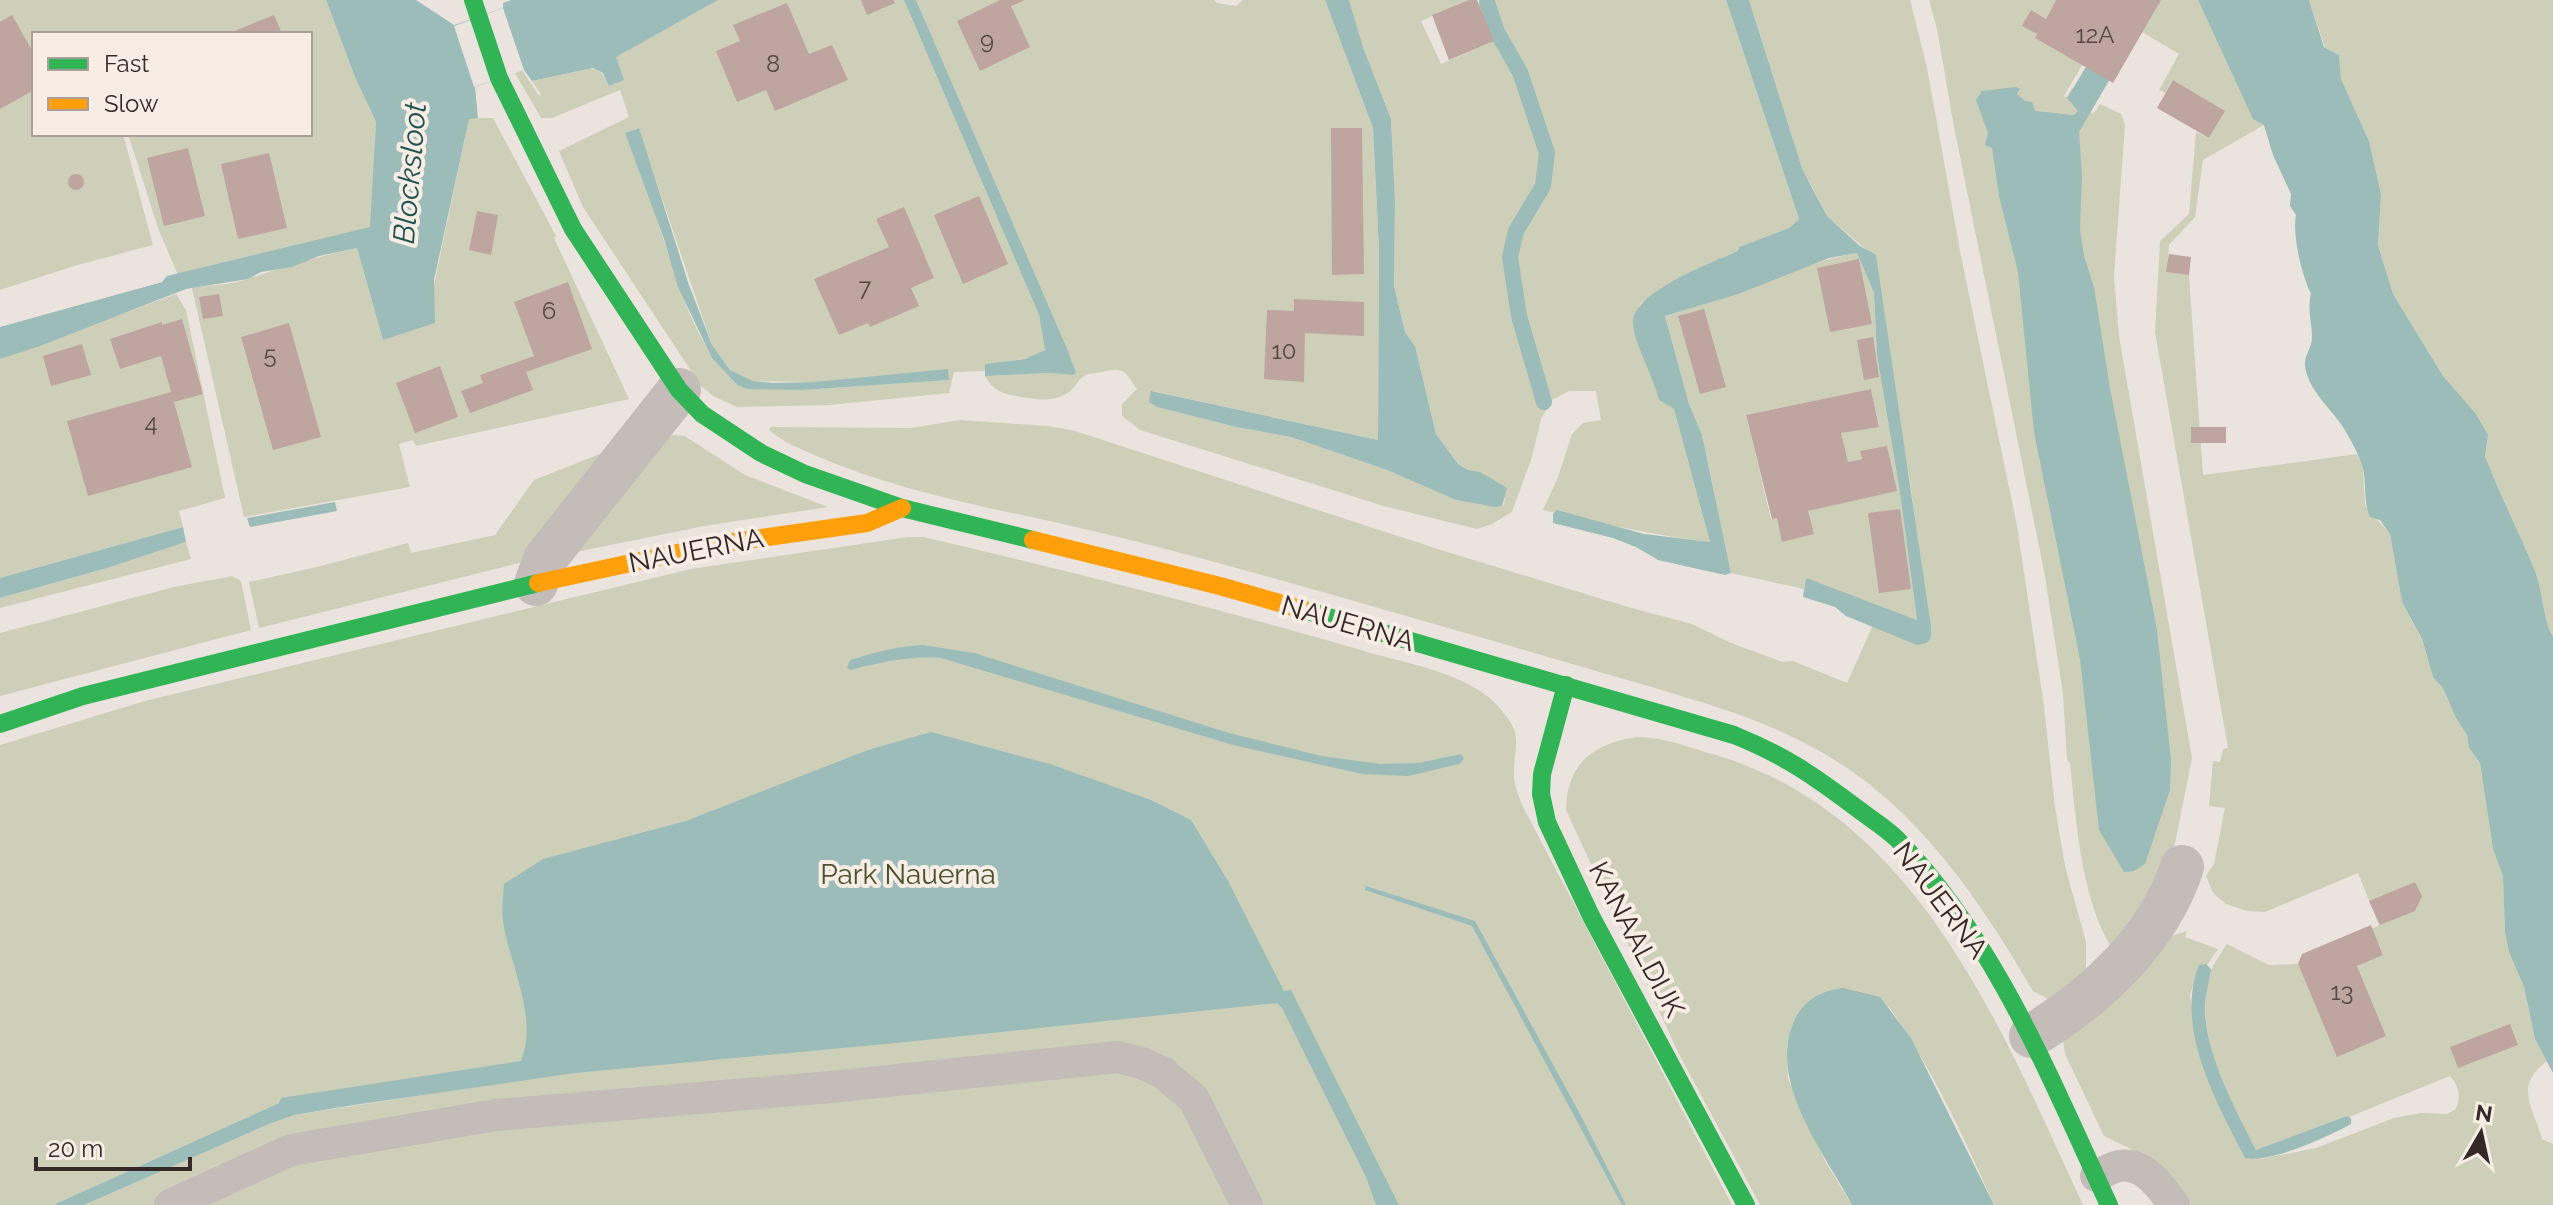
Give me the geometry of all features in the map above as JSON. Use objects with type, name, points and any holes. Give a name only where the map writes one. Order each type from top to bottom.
[{"type":"street","points":[[476,8],[499,78],[573,229],[679,390],[702,414],[761,453],[805,474],[902,508]]},
{"type":"street","points":[[536,584],[545,559],[679,390]]},
{"type":"street","name":"NAUERNA","points":[[0,724],[38,709],[110,688],[536,584],[719,544],[867,523],[902,508],[1220,586],[1566,685],[1754,742],[1803,767],[1895,837],[1937,886],[1980,947],[2031,1036],[2109,1205]]},
{"type":"street","name":"KANAALDIJK","points":[[1566,685],[1542,774],[1541,794],[1547,822],[1591,916],[1746,1205]]},
{"type":"street","points":[[2031,1036],[2064,1016],[2134,950],[2162,912],[2182,867]]},
{"type":"lane","points":[[170,1205],[291,1150],[496,1115],[831,1087],[1118,1057],[1162,1072],[1194,1099],[1247,1205]]},
{"type":"lane","points":[[2096,1176],[2118,1165],[2137,1168],[2154,1180],[2174,1205]]},
{"type":"green space","points":[[0,0],[326,0],[376,122],[371,227],[178,275],[159,231],[129,136],[312,136],[312,32],[32,32],[32,136],[124,136],[153,245],[0,290]]},
{"type":"green space","points":[[718,0],[904,0],[1039,315],[1045,349],[1024,359],[985,364],[985,371],[954,372],[949,393],[829,405],[737,407],[713,396],[701,386],[583,207],[559,151],[629,117],[620,90],[552,118],[541,118],[515,73],[522,70],[539,96],[541,94],[532,81],[589,69],[600,72],[610,86],[616,82],[615,57]],"holes":[[[638,128],[712,345],[730,370],[753,381],[814,382],[947,370],[948,380],[803,390],[737,385],[699,334],[683,298],[625,133]]]},
{"type":"green space","points":[[916,0],[1214,0],[1236,6],[1243,0],[1325,0],[1373,128],[1379,249],[1378,440],[1152,391],[1150,402],[1157,407],[1236,427],[1291,437],[1387,470],[1456,500],[1495,507],[1503,506],[1505,499],[1480,472],[1458,464],[1436,434],[1415,346],[1405,332],[1394,286],[1395,201],[1391,119],[1363,47],[1349,0],[1469,0],[1421,21],[1441,64],[1494,41],[1479,6],[1491,0],[1726,0],[1799,219],[1789,228],[1739,247],[1738,251],[1676,280],[1640,304],[1633,325],[1659,400],[1674,409],[1710,542],[1543,510],[1572,434],[1583,423],[1601,420],[1596,391],[1569,391],[1552,400],[1541,419],[1532,457],[1512,512],[1477,529],[1384,506],[1140,430],[1122,416],[1122,404],[1137,389],[1120,370],[1086,375],[1069,392],[1054,399],[1041,400],[998,390],[985,376],[1076,373]]},
{"type":"green space","points":[[1749,0],[1910,0],[1927,68],[1961,256],[2017,526],[2044,706],[2055,807],[2065,866],[2086,942],[2086,973],[2048,999],[2033,991],[1959,877],[1915,826],[1864,780],[1790,735],[1683,697],[1273,578],[905,487],[819,457],[769,430],[771,427],[911,428],[960,420],[1048,426],[1075,431],[1444,551],[1692,624],[1731,643],[1783,662],[1793,661],[1847,683],[1873,625],[1917,645],[1919,549],[1910,481],[1869,252],[1827,216],[1802,168]]},
{"type":"green space","points":[[1929,0],[2056,0],[2046,19],[2031,10],[2023,26],[2037,34],[2035,38],[2082,65],[2064,96],[2067,97],[2072,88],[2096,103],[2091,112],[2093,114],[2100,104],[2121,114],[2125,125],[2114,276],[2119,336],[2192,758],[2170,868],[2111,947],[2086,882],[2070,763],[2067,760],[2063,694],[2045,576]],"holes":[[[2058,113],[2074,116],[2071,150],[2096,370]]]},
{"type":"green space","points":[[2161,0],[2198,0],[2253,118],[2264,125],[2203,160],[2195,217],[2169,245],[2167,271],[2189,275],[2203,475],[2357,454],[2363,466],[2365,506],[2390,534],[2402,602],[2422,640],[2433,677],[2443,688],[2467,735],[2469,748],[2480,763],[2493,849],[2503,875],[2505,932],[2509,952],[2524,987],[2535,1039],[2547,1061],[2531,1079],[2528,1097],[2542,1139],[2553,1144],[2553,1205],[2191,1205],[2153,1160],[2104,1136],[2065,1054],[2063,1040],[2165,938],[2187,931],[2185,937],[2218,949],[2207,965],[2199,966],[2190,995],[2198,1045],[2209,1080],[2226,1117],[2261,1159],[2316,1148],[2394,1118],[2421,1113],[2447,1114],[2456,1109],[2459,1095],[2450,1076],[2256,1150],[2225,1086],[2209,1040],[2206,994],[2212,968],[2227,944],[2269,965],[2298,964],[2337,1056],[2386,1036],[2357,966],[2383,954],[2372,929],[2379,925],[2358,873],[2265,912],[2247,911],[2226,904],[2213,893],[2206,876],[2214,864],[2225,808],[2209,806],[2213,761],[2220,762],[2223,749],[2228,748],[2155,332],[2160,241],[2189,214],[2196,132],[2209,138],[2225,111],[2173,80],[2165,93],[2159,90],[2179,54],[2142,32]]},
{"type":"green space","points":[[2309,0],[2553,0],[2553,637],[2535,571],[2485,456],[2488,435],[2443,376],[2393,294],[2378,245],[2381,194],[2369,141],[2341,79],[2339,55],[2325,47]]},
{"type":"green space","points":[[469,118],[493,118],[556,236],[554,238],[629,399],[416,446],[413,440],[399,444],[410,487],[244,517],[192,288],[241,281],[357,248],[383,340],[434,285]]},
{"type":"green space","points":[[1857,253],[1874,293],[1877,355],[1917,620],[1806,579],[1804,589],[1731,573],[1702,435],[1689,404],[1665,316],[1832,258]],"holes":[[[1871,389],[1879,426],[1841,433],[1848,462],[1862,459],[1860,452],[1896,491],[1771,519],[1746,415]]]},
{"type":"green space","points":[[176,294],[186,310],[225,498],[179,511],[183,527],[0,578],[0,359]]},
{"type":"green space","points":[[685,436],[745,475],[828,507],[704,526],[566,554],[665,438]]},
{"type":"green space","points":[[620,446],[525,560],[259,628],[249,582],[408,543],[411,553],[495,535],[534,480]]},
{"type":"green space","name":"Park Nauerna","points":[[924,537],[979,550],[1253,620],[1433,670],[1483,693],[1496,704],[1514,728],[1514,779],[1522,805],[1732,1205],[84,1205],[294,1115],[488,1085],[484,1067],[279,1103],[53,1205],[0,1205],[0,745],[145,701],[691,569]]},
{"type":"green space","points":[[186,542],[191,559],[0,608],[0,598]]},
{"type":"green space","points":[[232,576],[241,581],[251,630],[0,696],[0,633],[174,587]]},
{"type":"green space","points":[[1636,737],[1668,741],[1719,756],[1789,786],[1849,828],[1901,879],[1946,938],[1985,1003],[2083,1205],[1994,1205],[1933,1079],[1889,1007],[1792,1026],[1787,1045],[1788,1079],[1825,1161],[1852,1205],[1760,1205],[1679,1054],[1566,810],[1571,780],[1585,759],[1607,745]]},
{"type":"water","name":"Blocksloot","points":[[326,0],[416,0],[454,25],[503,8],[503,3],[511,0],[718,0],[616,57],[624,80],[609,86],[603,73],[593,68],[532,81],[524,70],[475,87],[478,118],[469,119],[434,280],[435,323],[383,340],[357,248],[319,256],[292,267],[261,272],[248,279],[186,289],[0,359],[0,327],[162,282],[167,276],[370,227],[376,122]]},
{"type":"water","points":[[904,0],[916,0],[1068,351],[1076,373],[1073,375],[985,376],[985,364],[1025,359],[1045,350],[1039,315]]},
{"type":"water","points":[[1325,0],[1349,0],[1363,47],[1391,119],[1395,201],[1394,286],[1405,332],[1415,346],[1436,434],[1458,464],[1480,472],[1507,488],[1502,506],[1456,500],[1387,470],[1291,437],[1236,427],[1157,407],[1149,402],[1151,391],[1378,440],[1379,249],[1373,128]]},
{"type":"water","points":[[1726,0],[1749,0],[1802,168],[1827,216],[1860,246],[1876,255],[1931,627],[1931,637],[1927,643],[1917,645],[1846,616],[1835,607],[1803,597],[1806,578],[1917,620],[1877,355],[1874,293],[1857,253],[1829,258],[1738,294],[1665,316],[1689,404],[1702,435],[1731,573],[1725,575],[1658,560],[1613,538],[1553,523],[1553,514],[1557,510],[1644,534],[1710,542],[1674,409],[1659,400],[1633,323],[1636,311],[1659,289],[1738,251],[1739,247],[1789,228],[1799,219]]},
{"type":"water","points":[[2156,0],[2079,132],[2082,176],[2080,229],[2084,256],[2094,287],[2110,388],[2157,630],[2171,760],[2170,790],[2145,864],[2134,871],[2124,872],[2099,830],[2080,659],[2034,432],[2018,272],[1999,196],[1992,148],[1985,145],[1988,133],[1976,100],[1982,91],[2016,87],[2020,89],[2017,94],[2025,101],[2032,102],[2035,111],[2074,115],[2078,111],[2067,98],[2086,67]]},
{"type":"water","points":[[2198,0],[2309,0],[2324,47],[2339,55],[2341,79],[2369,141],[2381,194],[2378,245],[2393,294],[2443,376],[2476,414],[2488,435],[2485,456],[2538,579],[2553,637],[2553,1073],[2535,1039],[2524,987],[2509,952],[2505,932],[2503,876],[2493,849],[2480,763],[2469,748],[2467,735],[2443,688],[2433,677],[2422,639],[2402,602],[2390,534],[2380,520],[2370,517],[2363,469],[2357,452],[2307,374],[2305,362],[2312,337],[2311,294],[2299,255],[2296,215],[2290,206],[2291,194],[2273,155],[2264,125],[2253,119]]},
{"type":"water","points":[[639,128],[689,285],[712,345],[730,370],[753,381],[773,383],[948,369],[949,380],[803,390],[747,389],[737,385],[712,358],[678,287],[625,133]]},
{"type":"water","points":[[335,502],[337,511],[250,527],[247,518]]},
{"type":"water","points":[[183,527],[186,542],[0,598],[0,578]]},
{"type":"water","points":[[923,645],[974,653],[1229,733],[1321,756],[1380,764],[1419,763],[1461,754],[1464,759],[1459,764],[1408,776],[1362,774],[1233,745],[941,658],[907,659],[851,670],[847,668],[850,660],[895,648]]},
{"type":"water","points":[[931,732],[1053,765],[1151,800],[1191,820],[1228,881],[1284,991],[1291,990],[1399,1205],[1376,1205],[1366,1177],[1277,1003],[575,1073],[354,1105],[294,1115],[269,1124],[84,1205],[53,1205],[279,1103],[281,1098],[521,1061],[527,1028],[522,994],[503,922],[504,884],[543,859],[686,821],[868,750]]},
{"type":"water","points":[[1366,886],[1475,921],[1626,1205],[1622,1205],[1472,926],[1365,890]]},
{"type":"water","points":[[2206,964],[2211,969],[2205,1007],[2211,1048],[2256,1150],[2347,1116],[2351,1118],[2351,1124],[2284,1153],[2245,1158],[2222,1114],[2195,1039],[2193,989],[2199,965]]},
{"type":"water","points":[[1843,988],[1880,997],[1911,1038],[1994,1205],[1852,1205],[1803,1117],[1788,1069],[1788,1045],[1798,1014],[1814,998]]},
{"type":"pier","points":[[503,8],[524,70],[474,87],[454,26]]},
{"type":"pier","points":[[161,277],[162,282],[10,323],[9,320]]},
{"type":"building","points":[[861,0],[893,0],[895,3],[867,15]]},
{"type":"building","points":[[1000,0],[1025,0],[1011,6],[1030,47],[980,71],[957,21]]},
{"type":"building","points":[[1469,0],[1477,0],[1494,41],[1449,60],[1432,15]]},
{"type":"building","points":[[2056,0],[2161,0],[2113,83],[2035,38],[2037,34],[2022,26],[2031,10],[2046,19]]},
{"type":"building","points":[[787,3],[809,54],[832,45],[848,80],[775,111],[766,90],[737,102],[716,51],[740,41],[733,25]]},
{"type":"building","points":[[12,15],[32,50],[32,91],[0,109],[0,22]]},
{"type":"building","points":[[274,15],[281,32],[232,32]]},
{"type":"building","points":[[2173,80],[2225,111],[2209,138],[2157,108]]},
{"type":"building","points":[[1331,128],[1362,128],[1364,274],[1332,275]]},
{"type":"building","points":[[188,148],[205,216],[164,226],[147,158]]},
{"type":"building","points":[[269,153],[287,228],[238,239],[221,164]]},
{"type":"building","points":[[73,174],[79,174],[84,182],[82,188],[73,190],[68,185],[68,179]]},
{"type":"building","points":[[979,196],[1008,264],[963,284],[934,215]]},
{"type":"building","points":[[904,207],[934,278],[911,288],[919,306],[870,327],[868,323],[839,335],[814,279],[889,247],[876,219]]},
{"type":"building","points":[[477,211],[498,215],[491,255],[469,250]]},
{"type":"building","points":[[2169,254],[2191,257],[2189,275],[2166,272]]},
{"type":"building","points":[[1859,259],[1872,324],[1830,332],[1817,268]]},
{"type":"building","points":[[568,282],[592,349],[526,372],[533,390],[470,413],[461,391],[483,383],[480,375],[534,356],[514,302]]},
{"type":"building","points":[[219,294],[223,316],[203,319],[199,297]]},
{"type":"building","points":[[1294,299],[1364,302],[1364,336],[1305,333],[1304,382],[1264,379],[1267,310],[1294,311]]},
{"type":"building","points":[[1704,309],[1726,387],[1700,394],[1678,316]]},
{"type":"building","points":[[182,319],[203,394],[174,402],[192,467],[88,496],[67,421],[171,392],[161,356],[120,369],[110,339],[162,322],[162,325]]},
{"type":"building","points":[[289,323],[321,437],[273,450],[241,337]]},
{"type":"building","points":[[1873,337],[1879,377],[1864,380],[1857,340]]},
{"type":"building","points":[[82,344],[91,375],[51,386],[43,356]]},
{"type":"building","points":[[440,366],[458,417],[415,433],[396,383]]},
{"type":"building","points":[[1871,389],[1879,427],[1841,433],[1848,462],[1862,459],[1860,451],[1887,446],[1897,491],[1808,511],[1814,534],[1782,542],[1777,518],[1772,519],[1746,415]]},
{"type":"building","points":[[2191,427],[2226,427],[2226,443],[2191,443]]},
{"type":"building","points":[[1900,509],[1911,589],[1879,593],[1868,513]]},
{"type":"building","points":[[2415,882],[2422,896],[2415,911],[2380,925],[2369,901]]},
{"type":"building","points":[[2371,925],[2383,955],[2357,966],[2386,1036],[2337,1057],[2298,964],[2302,954]]},
{"type":"building","points":[[2510,1024],[2518,1045],[2458,1068],[2450,1047]]},
{"type":"waterway","points":[[1487,2],[1497,32],[1520,72],[1547,153],[1543,186],[1516,231],[1510,257],[1519,316],[1544,402]]},
{"type":"traffic: fast","points":[[473,0],[499,78],[573,229],[679,390],[702,414],[761,453],[805,474],[902,508],[1033,540]]},
{"type":"traffic: fast","points":[[0,724],[83,696],[538,583]]},
{"type":"traffic: fast","points":[[1304,610],[1734,735],[1799,768],[1883,827],[1932,879],[1964,921],[1992,966],[2042,1060],[2109,1205]]},
{"type":"traffic: fast","points":[[1566,685],[1542,774],[1541,794],[1547,822],[1591,916],[1746,1205]]},
{"type":"traffic: slow","points":[[538,583],[719,544],[867,523],[902,508]]},
{"type":"traffic: slow","points":[[1033,540],[1304,610]]}]
